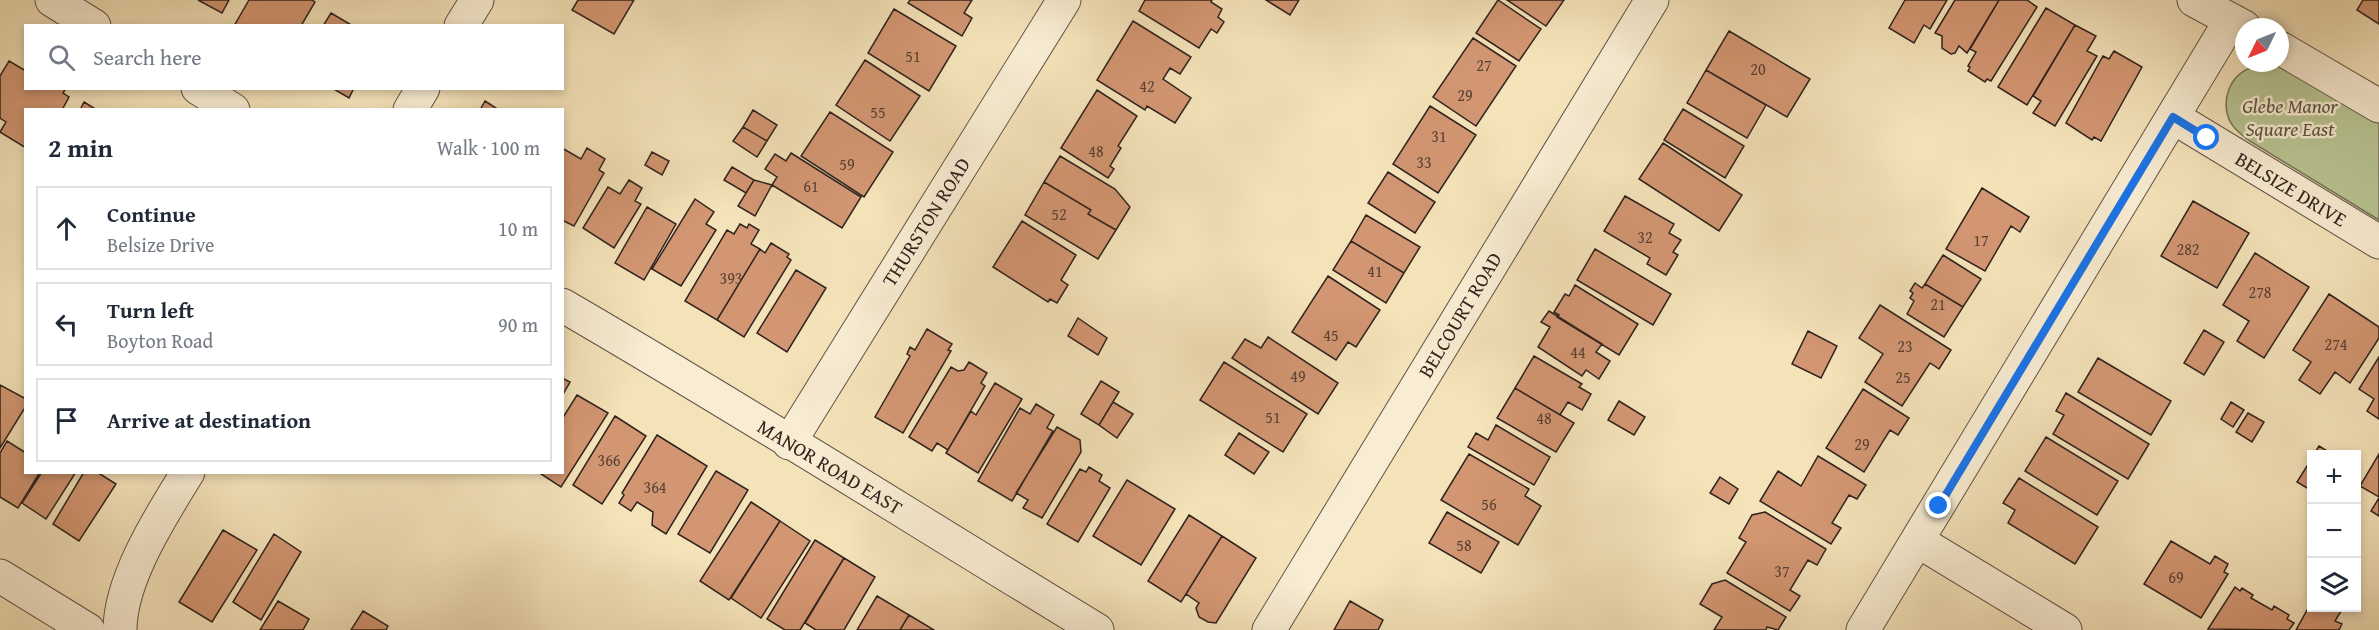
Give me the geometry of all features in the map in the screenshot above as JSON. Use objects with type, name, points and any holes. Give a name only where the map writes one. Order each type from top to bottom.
[{"type":"street","points":[[52,0],[91,24]]},
{"type":"street","points":[[462,24],[477,0]]},
{"type":"street","name":"THURSTON ROAD","points":[[789,443],[1064,0]]},
{"type":"street","name":"BELCOURT ROAD","points":[[1269,630],[1652,0]]},
{"type":"street","points":[[2194,0],[2235,21]]},
{"type":"street","points":[[1863,630],[2173,117],[2235,27]]},
{"type":"street","points":[[2289,53],[2379,106]]},
{"type":"street","points":[[201,90],[230,108]]},
{"type":"street","points":[[411,108],[422,90]]},
{"type":"street","name":"BELSIZE DRIVE","points":[[2173,117],[2379,242]]},
{"type":"street","name":"MANOR ROAD EAST","points":[[564,306],[672,369],[789,443],[1097,630]]},
{"type":"street","points":[[120,630],[120,609],[150,535],[187,474]]},
{"type":"street","points":[[1917,541],[2065,630]]},
{"type":"street","points":[[0,576],[88,630]]},
{"type":"green space","name":"Glebe Manor Square East","points":[[2289,68],[2379,123],[2379,220],[2238,132],[2232,125],[2226,106],[2229,89],[2243,72],[2289,72]]},
{"type":"building","points":[[198,0],[229,0],[222,13]]},
{"type":"building","points":[[249,0],[312,0],[315,2],[302,24],[235,24]]},
{"type":"building","points":[[578,0],[634,0],[614,34],[572,10]]},
{"type":"building","points":[[910,0],[972,0],[964,13],[972,18],[962,36],[908,3]]},
{"type":"building","points":[[1145,0],[1212,0],[1211,2],[1222,9],[1218,17],[1224,22],[1217,33],[1211,29],[1199,48],[1139,11]]},
{"type":"building","points":[[1266,0],[1299,0],[1290,15]]},
{"type":"building","points":[[1498,0],[1541,29],[1519,61],[1476,33]]},
{"type":"building","points":[[1507,0],[1564,0],[1546,26]]},
{"type":"building","points":[[1905,0],[1947,0],[1930,29],[1924,25],[1914,43],[1889,28]]},
{"type":"building","points":[[1955,0],[1999,0],[1967,53],[1959,46],[1955,53],[1951,54],[1942,48],[1942,36],[1935,33]]},
{"type":"building","points":[[1999,0],[2027,0],[2037,7],[1991,81],[1987,79],[1985,82],[1968,71],[1970,67],[1968,66],[1976,52],[1970,49]]},
{"type":"building","points":[[2363,0],[2379,0],[2379,24],[2357,10]]},
{"type":"building","points":[[2046,8],[2075,25],[2027,105],[1998,87]]},
{"type":"building","points":[[894,9],[956,46],[929,91],[868,53]]},
{"type":"building","points":[[331,13],[350,24],[324,24]]},
{"type":"building","points":[[1133,21],[1191,57],[1180,74],[1170,68],[1163,79],[1191,98],[1175,123],[1147,106],[1145,110],[1097,80]]},
{"type":"building","points":[[2075,25],[2096,36],[2087,51],[2097,56],[2055,126],[2033,113],[2041,101],[2033,96]]},
{"type":"building","points":[[1729,31],[1810,79],[1787,117],[1706,70]]},
{"type":"building","points":[[1473,38],[1516,66],[1476,126],[1433,97]]},
{"type":"building","points":[[2114,51],[2142,67],[2101,141],[2094,137],[2092,140],[2066,123],[2103,56],[2109,59]]},
{"type":"building","points":[[865,60],[920,96],[890,141],[836,105]]},
{"type":"building","points":[[9,61],[24,70],[24,90],[65,90],[63,93],[69,97],[63,108],[24,108],[24,147],[0,132],[6,122],[0,118],[0,76]]},
{"type":"building","points":[[1706,70],[1766,105],[1747,138],[1687,103]]},
{"type":"building","points":[[335,90],[353,90],[349,98]]},
{"type":"building","points":[[1097,90],[1137,116],[1118,146],[1121,148],[1110,166],[1114,169],[1108,178],[1061,148]]},
{"type":"building","points":[[485,101],[496,108],[481,108]]},
{"type":"building","points":[[84,102],[94,108],[81,108]]},
{"type":"building","points":[[1430,106],[1476,135],[1438,193],[1393,164]]},
{"type":"building","points":[[1683,109],[1744,146],[1725,178],[1664,140]]},
{"type":"building","points":[[753,110],[777,125],[767,141],[743,127]]},
{"type":"building","points":[[830,112],[893,152],[864,197],[801,156]]},
{"type":"building","points":[[743,127],[767,141],[757,157],[733,141]]},
{"type":"building","points":[[1663,143],[1742,195],[1719,231],[1639,179]]},
{"type":"building","points":[[587,148],[605,159],[599,170],[604,173],[574,226],[564,221],[564,149],[581,159]]},
{"type":"building","points":[[652,152],[669,161],[662,175],[645,165]]},
{"type":"building","points":[[791,153],[861,197],[842,228],[772,185],[777,177],[765,169],[775,154],[786,161]]},
{"type":"building","points":[[1060,156],[1115,189],[1130,207],[1116,230],[1088,214],[1091,210],[1044,182]]},
{"type":"building","points":[[732,167],[754,180],[746,193],[724,180]]},
{"type":"building","points":[[1388,172],[1435,202],[1415,233],[1368,203]]},
{"type":"building","points":[[629,180],[642,188],[635,201],[641,204],[614,248],[583,228],[608,187],[620,194]]},
{"type":"building","points":[[754,180],[772,185],[755,216],[738,206]]},
{"type":"building","points":[[1044,182],[1091,210],[1088,214],[1116,230],[1098,259],[1025,215]]},
{"type":"building","points":[[1982,188],[2029,217],[2020,232],[2011,226],[1985,271],[1946,249]]},
{"type":"building","points":[[1625,196],[1674,224],[1669,233],[1681,240],[1673,252],[1678,255],[1666,275],[1647,264],[1650,258],[1604,231]]},
{"type":"building","points":[[695,199],[714,212],[706,224],[716,230],[681,286],[652,269]]},
{"type":"building","points":[[2193,201],[2249,233],[2217,288],[2161,256]]},
{"type":"building","points":[[647,207],[676,224],[644,280],[615,263]]},
{"type":"building","points":[[1366,215],[1420,247],[1404,273],[1351,241]]},
{"type":"building","points":[[1022,221],[1076,255],[1061,280],[1068,285],[1057,303],[1050,299],[1048,302],[993,267]]},
{"type":"building","points":[[740,224],[747,228],[749,224],[759,230],[751,244],[760,249],[717,320],[685,301],[727,230],[734,234]]},
{"type":"building","points":[[1351,241],[1404,273],[1386,303],[1333,270]]},
{"type":"building","points":[[771,243],[789,254],[787,257],[791,260],[744,337],[717,320],[760,249],[765,253]]},
{"type":"building","points":[[1595,249],[1671,294],[1653,325],[1577,280]]},
{"type":"building","points":[[2255,253],[2309,287],[2264,358],[2237,341],[2249,321],[2223,305]]},
{"type":"building","points":[[1943,255],[1981,279],[1963,307],[1925,284]]},
{"type":"building","points":[[796,270],[826,288],[787,352],[757,333]]},
{"type":"building","points":[[1328,276],[1380,310],[1356,347],[1348,342],[1336,360],[1292,332]]},
{"type":"building","points":[[1915,283],[1922,288],[1925,284],[1963,307],[1944,337],[1907,314],[1914,301],[1910,298],[1913,293],[1910,291]]},
{"type":"building","points":[[1575,285],[1638,324],[1619,355],[1557,317],[1559,315],[1554,312],[1565,294],[1569,296]]},
{"type":"building","points":[[2329,294],[2379,327],[2379,338],[2350,383],[2335,372],[2320,394],[2299,380],[2311,362],[2293,350]]},
{"type":"building","points":[[1880,305],[1951,350],[1939,369],[1930,363],[1902,406],[1865,382],[1883,354],[1859,338]]},
{"type":"building","points":[[1549,311],[1602,344],[1596,352],[1610,361],[1599,379],[1586,370],[1582,376],[1538,347],[1550,327],[1541,322]]},
{"type":"building","points":[[1078,318],[1107,338],[1098,355],[1068,336]]},
{"type":"building","points":[[927,329],[952,344],[948,350],[951,351],[903,433],[875,417],[910,356],[907,354],[910,347],[915,350]]},
{"type":"building","points":[[2204,330],[2224,342],[2204,375],[2184,363]]},
{"type":"building","points":[[1808,331],[1837,346],[1821,378],[1792,364]]},
{"type":"building","points":[[1268,337],[1338,383],[1318,414],[1232,358],[1245,339],[1261,348]]},
{"type":"building","points":[[1534,356],[1582,384],[1579,387],[1591,394],[1582,410],[1568,402],[1560,415],[1515,388]]},
{"type":"building","points":[[2379,357],[2379,419],[2367,411],[2374,399],[2359,389]]},
{"type":"building","points":[[2098,358],[2171,401],[2151,435],[2078,392]]},
{"type":"building","points":[[969,362],[987,373],[981,383],[985,386],[948,450],[937,443],[932,451],[909,437],[951,367],[958,371],[964,370]]},
{"type":"building","points":[[1224,362],[1307,414],[1283,452],[1200,400]]},
{"type":"building","points":[[564,379],[570,382],[564,392]]},
{"type":"building","points":[[1101,381],[1119,392],[1099,425],[1081,414]]},
{"type":"building","points":[[995,383],[1022,399],[978,473],[946,453],[971,411],[976,415]]},
{"type":"building","points":[[0,385],[24,398],[24,409],[0,448]]},
{"type":"building","points":[[1515,388],[1574,423],[1556,452],[1497,418]]},
{"type":"building","points":[[1863,389],[1909,418],[1898,435],[1890,430],[1864,472],[1826,448]]},
{"type":"building","points":[[2066,393],[2149,444],[2128,479],[2053,434],[2064,415],[2056,411]]},
{"type":"building","points":[[577,395],[608,413],[561,487],[541,474],[564,474],[564,416]]},
{"type":"building","points":[[1619,401],[1645,417],[1634,435],[1608,420]]},
{"type":"building","points":[[1113,402],[1133,414],[1117,438],[1099,425]]},
{"type":"building","points":[[2231,402],[2244,410],[2233,427],[2221,419]]},
{"type":"building","points":[[1036,404],[1054,415],[1047,428],[1053,431],[1012,501],[978,481],[1020,408],[1030,414]]},
{"type":"building","points":[[2248,413],[2264,422],[2252,442],[2236,432]]},
{"type":"building","points":[[615,416],[646,436],[602,504],[573,485]]},
{"type":"building","points":[[1496,425],[1550,457],[1534,485],[1468,447],[1476,433],[1488,440]]},
{"type":"building","points":[[1057,427],[1080,440],[1081,452],[1042,518],[1023,508],[1028,500],[1016,493]]},
{"type":"building","points":[[1239,433],[1269,452],[1254,474],[1225,455]]},
{"type":"building","points":[[657,435],[707,466],[666,534],[652,525],[653,512],[637,502],[631,511],[619,503],[624,495],[622,493]]},
{"type":"building","points":[[2046,437],[2118,481],[2097,515],[2025,471]]},
{"type":"building","points":[[7,441],[24,452],[24,474],[39,474],[18,508],[0,497],[0,453]]},
{"type":"building","points":[[1469,454],[1529,489],[1525,496],[1541,506],[1518,545],[1441,500]]},
{"type":"building","points":[[2379,454],[2379,497],[2361,487]]},
{"type":"building","points":[[1818,456],[1866,485],[1857,499],[1849,495],[1832,523],[1841,528],[1831,544],[1760,501],[1778,471],[1801,486]]},
{"type":"building","points":[[2307,466],[2307,488],[2297,482]]},
{"type":"building","points":[[1089,467],[1102,475],[1099,481],[1110,488],[1078,542],[1047,524],[1080,469],[1086,472]]},
{"type":"building","points":[[716,471],[748,490],[710,553],[678,534]]},
{"type":"building","points":[[41,474],[75,474],[46,519],[22,503]]},
{"type":"building","points":[[83,474],[100,474],[116,484],[79,541],[53,524]]},
{"type":"building","points":[[1720,477],[1738,489],[1729,504],[1710,493]]},
{"type":"building","points":[[2019,478],[2098,527],[2075,564],[2008,523],[2015,510],[2003,503]]},
{"type":"building","points":[[1127,480],[1175,509],[1141,565],[1093,536]]},
{"type":"building","points":[[2379,498],[2379,516],[2371,511]]},
{"type":"building","points":[[751,502],[780,521],[729,600],[700,581]]},
{"type":"building","points":[[1447,512],[1499,542],[1481,573],[1429,543]]},
{"type":"building","points":[[1765,512],[1826,549],[1817,565],[1808,560],[1790,590],[1800,596],[1790,611],[1727,573],[1746,542],[1739,538],[1752,515]]},
{"type":"building","points":[[1189,515],[1222,536],[1181,602],[1148,581]]},
{"type":"building","points":[[780,521],[810,541],[761,618],[731,598]]},
{"type":"building","points":[[223,530],[257,550],[212,622],[179,602]]},
{"type":"building","points":[[274,534],[301,552],[261,620],[233,602]]},
{"type":"building","points":[[1222,536],[1256,558],[1216,623],[1199,617],[1196,608],[1199,603],[1186,594]]},
{"type":"building","points":[[815,540],[844,558],[800,630],[785,630],[767,619]]},
{"type":"building","points":[[2171,541],[2210,564],[2215,556],[2228,564],[2224,572],[2228,574],[2201,618],[2144,584]]},
{"type":"building","points":[[844,558],[875,577],[844,630],[816,630],[805,623]]},
{"type":"building","points":[[1725,580],[1786,617],[1778,630],[1767,627],[1766,630],[1714,630],[1722,617],[1700,604],[1712,584]]},
{"type":"building","points":[[2235,587],[2240,591],[2242,588],[2253,595],[2251,598],[2272,610],[2274,606],[2289,615],[2287,619],[2294,623],[2289,630],[2208,629]]},
{"type":"building","points":[[877,596],[909,615],[900,630],[857,630]]},
{"type":"building","points":[[278,601],[309,619],[303,630],[260,630]]},
{"type":"building","points":[[1350,601],[1383,620],[1378,630],[1334,630]]},
{"type":"building","points":[[2307,610],[2341,612],[2335,621],[2342,624],[2339,630],[2296,630]]},
{"type":"building","points":[[363,611],[388,626],[386,630],[351,630]]},
{"type":"building","points":[[909,615],[934,630],[900,630]]},
{"type":"route","points":[[1939,506],[2173,117],[2207,138]]}]
